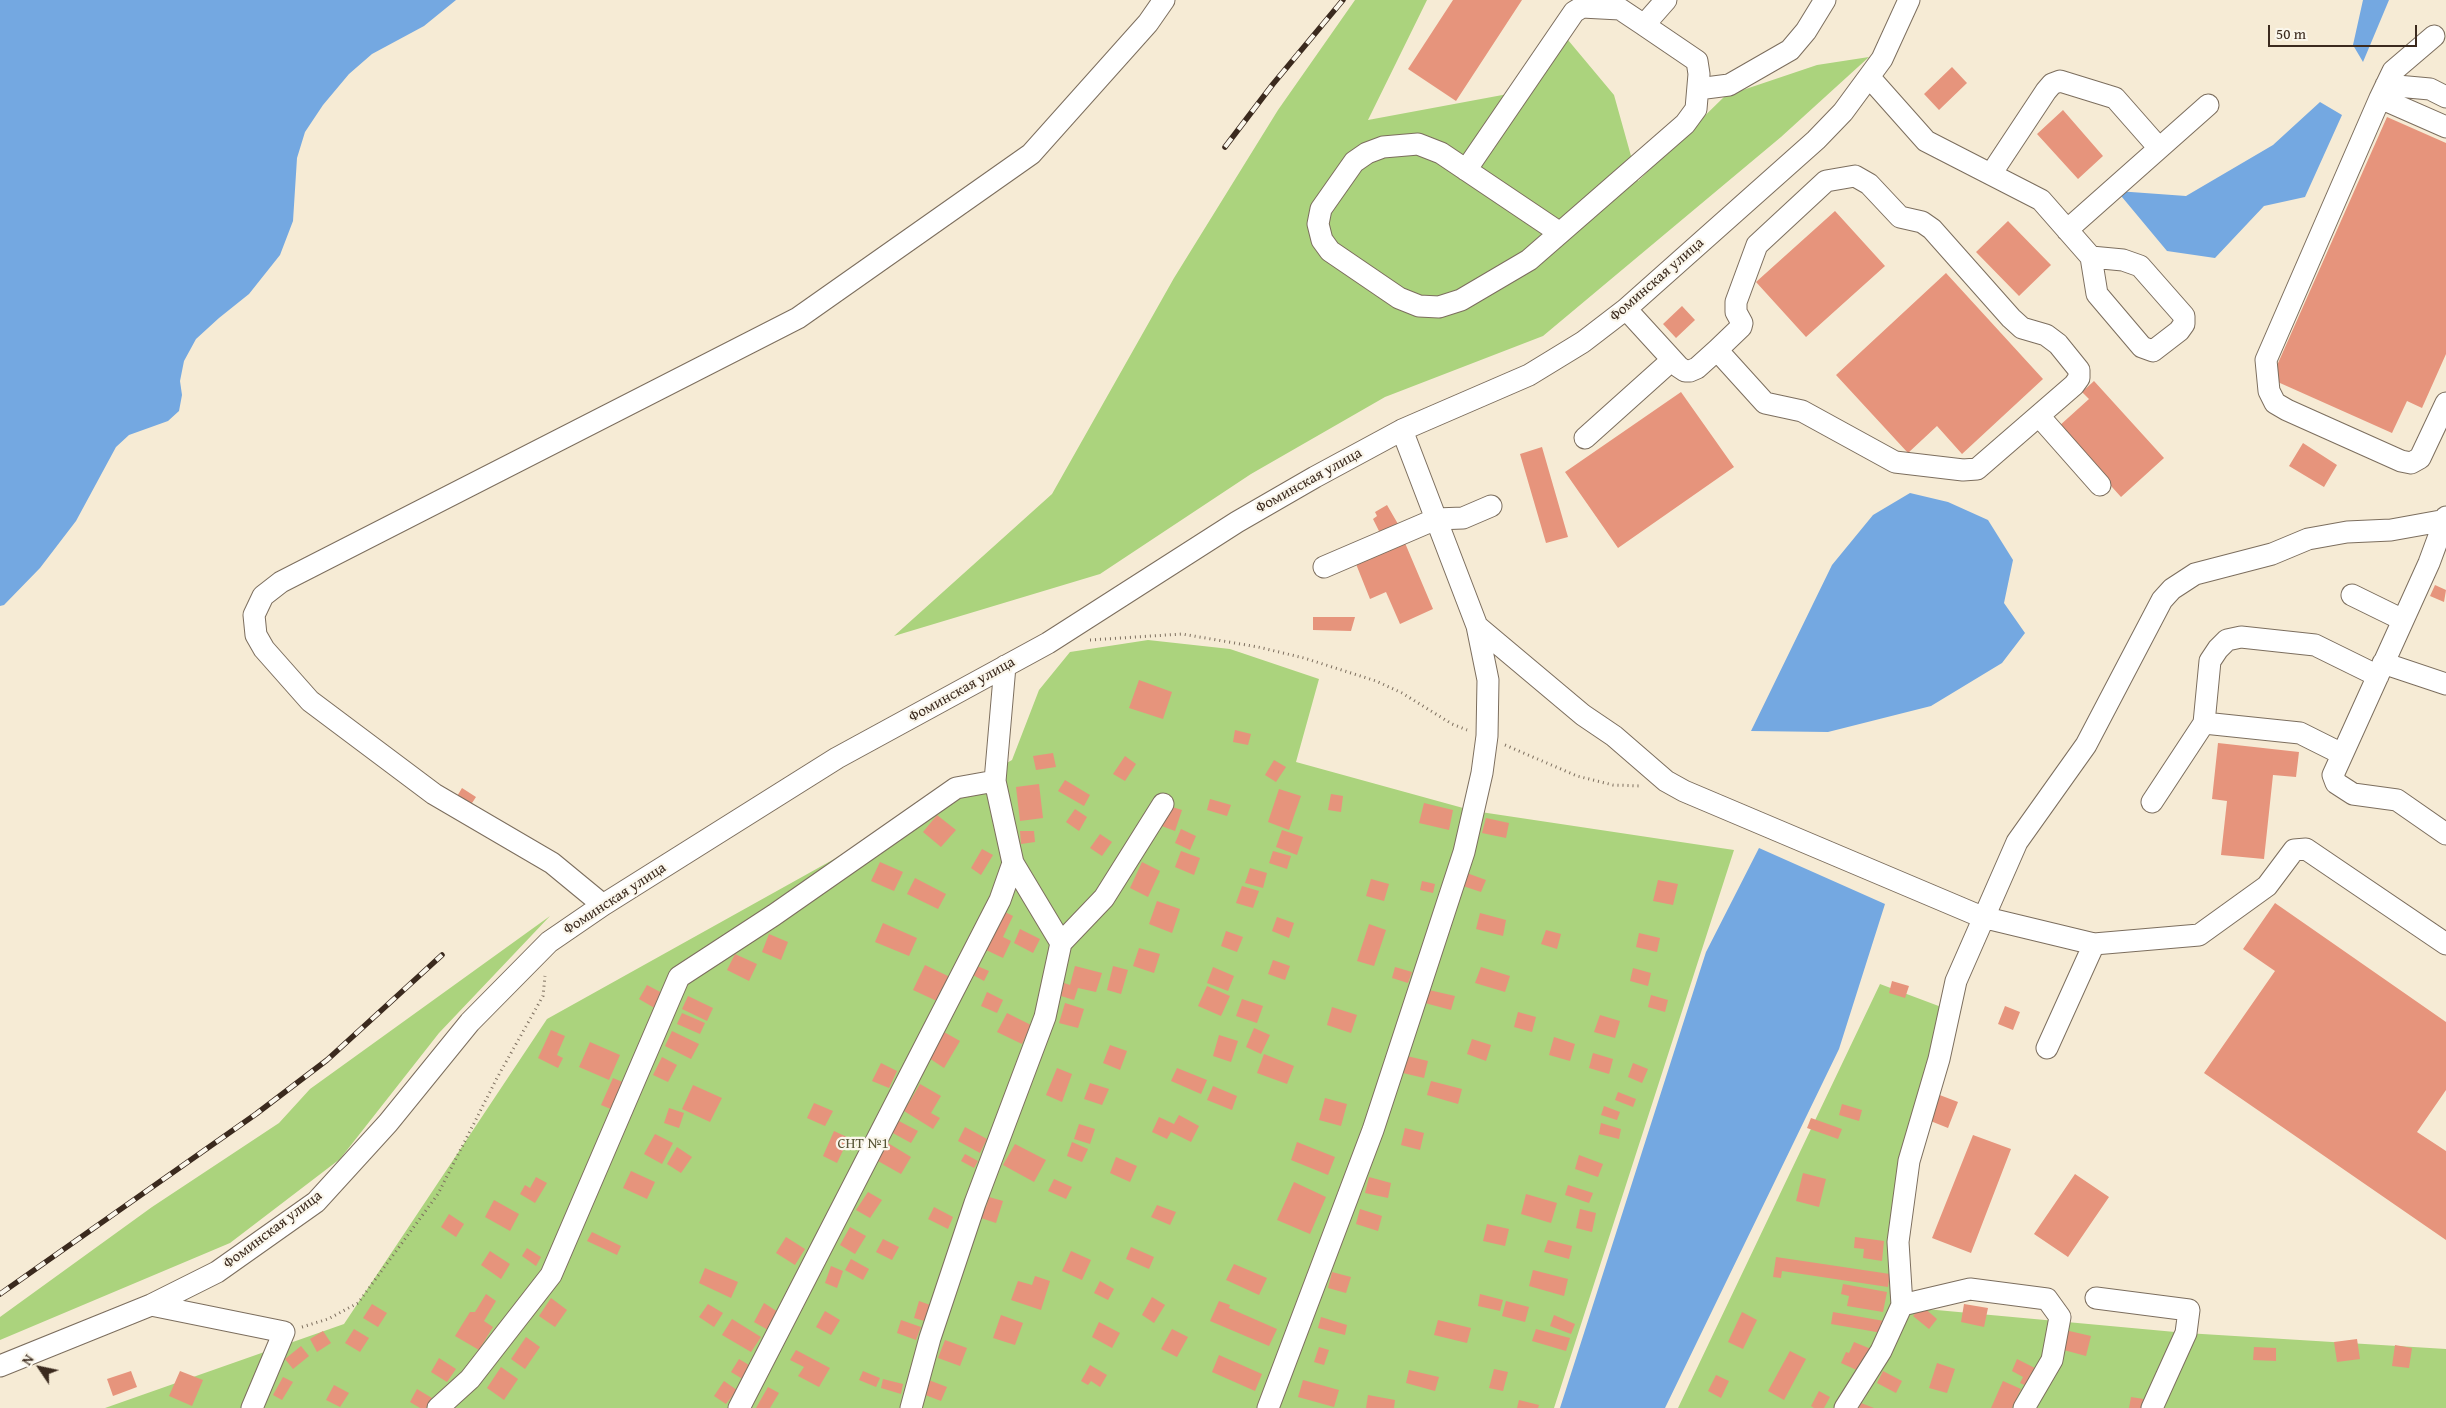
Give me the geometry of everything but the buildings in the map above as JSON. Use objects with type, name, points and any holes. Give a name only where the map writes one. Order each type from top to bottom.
[{"type":"street","points":[[603,905],[552,863],[434,794],[310,701],[264,649],[256,635],[254,615],[263,596],[281,582],[798,318],[1030,154],[1148,23],[1164,0]]},
{"type":"street","points":[[1644,25],[1666,0]]},
{"type":"street","points":[[1698,89],[1729,86],[1790,50],[1806,31],[1825,0]]},
{"type":"street","name":"Фоминская улица","points":[[0,1366],[151,1305],[217,1272],[316,1202],[388,1123],[470,1022],[549,942],[603,905],[838,758],[1048,643],[1237,522],[1402,430],[1529,375],[1583,342],[1626,308],[1816,140],[1843,112],[1870,78],[1882,59],[1909,0]]},
{"type":"street","points":[[1466,170],[1574,12],[1582,7],[1620,9],[1697,61],[1699,66],[1696,109],[1685,124],[1560,233],[1529,260],[1461,300],[1439,307],[1419,306],[1399,298],[1330,251],[1322,240],[1318,224],[1321,209],[1354,162],[1367,152],[1383,147],[1418,144],[1442,153],[1466,170],[1560,233]]},
{"type":"street","points":[[2434,36],[2392,71],[2266,360],[2269,391],[2275,402],[2286,410],[2401,461],[2411,463],[2420,458],[2446,402]]},
{"type":"street","points":[[1870,78],[1926,141],[2041,200],[2091,257],[2097,294],[2142,346],[2153,351],[2179,331],[2184,324],[2184,316],[2140,266],[2123,260],[2091,257]]},
{"type":"street","points":[[1991,174],[2046,90],[2052,84],[2060,81],[2115,98],[2159,148]]},
{"type":"street","points":[[2383,91],[2430,90],[2446,96]]},
{"type":"street","points":[[2383,91],[2446,127]]},
{"type":"street","points":[[2068,230],[2208,105]]},
{"type":"street","points":[[1626,308],[1679,367],[1690,371],[1742,327],[1736,312],[1736,302],[1757,245],[1826,181],[1855,176],[1869,184],[1900,217],[1922,222],[1932,229],[2011,318],[2022,328],[2046,335],[2076,365],[2079,370],[2079,378],[2039,416],[1977,468],[1962,470],[1896,462],[1802,411],[1765,404],[1717,350]]},
{"type":"street","points":[[1585,438],[1672,360]]},
{"type":"street","points":[[2039,416],[2100,485]]},
{"type":"street","points":[[1268,1408],[1373,1130],[1470,832],[1482,773],[1487,736],[1488,680],[1477,626],[1402,430]]},
{"type":"street","points":[[1324,566],[1436,519],[1463,518],[1491,506]]},
{"type":"street","points":[[2446,519],[2429,563],[2333,775],[2336,783],[2342,788],[2368,798],[2397,800],[2446,834]]},
{"type":"street","points":[[1846,1408],[1881,1351],[1902,1305],[1898,1242],[1909,1161],[1939,1059],[1956,981],[1982,917],[2017,842],[2086,744],[2154,611],[2172,589],[2195,574],[2264,557],[2308,539],[2347,532],[2407,528],[2446,519]]},
{"type":"street","points":[[2352,594],[2403,620]]},
{"type":"street","points":[[1477,626],[1583,715],[1614,736],[1666,781],[1684,791],[1982,917],[2094,944],[2199,935],[2267,886],[2294,850],[2306,849],[2446,944]]},
{"type":"street","points":[[2152,802],[2204,723],[2210,661],[2227,640],[2241,637],[2314,645],[2380,669],[2446,684]]},
{"type":"street","points":[[1005,666],[995,780],[1013,863],[1061,943]]},
{"type":"street","points":[[2204,723],[2300,733],[2342,754]]},
{"type":"street","points":[[438,1408],[470,1379],[551,1274],[679,977],[774,915],[956,788],[995,780]]},
{"type":"street","points":[[911,1408],[930,1338],[975,1203],[1045,1017],[1061,943],[1104,898],[1163,804]]},
{"type":"street","points":[[739,1408],[1000,900],[1013,863]]},
{"type":"street","points":[[2047,1048],[2094,944]]},
{"type":"street","points":[[1902,1305],[1970,1289],[2046,1299],[2060,1317],[2052,1360],[2024,1408]]},
{"type":"street","points":[[2096,1298],[2189,1310],[2186,1333],[2152,1408]]},
{"type":"street","points":[[151,1305],[284,1332],[252,1408]]},
{"type":"path","points":[[1086,641],[1182,634],[1295,656],[1376,681],[1425,705],[1452,724],[1487,736],[1577,776],[1613,785],[1644,786]]},
{"type":"path","points":[[284,1332],[328,1319],[358,1303],[438,1194],[497,1078],[543,996],[549,942]]},
{"type":"green space","points":[[1355,0],[1427,0],[1368,120],[1524,91],[1568,40],[1614,95],[1638,181],[1725,96],[1817,65],[1869,57],[1781,137],[1543,336],[1385,397],[1251,474],[1100,574],[894,636],[1052,494],[1174,278],[1278,110]]},
{"type":"green space","name":"СНТ №1","points":[[1148,640],[1230,649],[1319,679],[1296,762],[1474,811],[1734,850],[1554,1408],[105,1408],[344,1324],[547,1019],[1012,760],[1039,690],[1070,652]]},
{"type":"green space","points":[[550,916],[439,1033],[340,1159],[230,1243],[0,1340],[0,1317],[152,1207],[279,1123],[310,1089]]},
{"type":"green space","points":[[1880,984],[1944,1008],[1903,1175],[1904,1307],[2186,1333],[2446,1349],[2446,1408],[1678,1408]]},
{"type":"water","points":[[0,0],[456,0],[424,26],[372,54],[349,74],[323,105],[305,132],[297,158],[293,221],[280,255],[249,294],[196,339],[184,361],[180,381],[182,395],[179,411],[168,421],[129,435],[116,447],[76,521],[40,568],[4,605],[0,606]]},
{"type":"water","points":[[2363,0],[2389,0],[2363,62],[2353,45]]},
{"type":"water","points":[[2320,102],[2342,115],[2305,197],[2264,206],[2215,258],[2167,251],[2117,191],[2186,196],[2273,145]]},
{"type":"water","points":[[1910,493],[1948,502],[1988,520],[2013,560],[2004,603],[2025,633],[2002,663],[1931,706],[1828,732],[1751,731],[1832,565],[1873,515]]},
{"type":"water","points":[[1759,848],[1885,904],[1839,1049],[1665,1408],[1560,1408],[1706,952]]},
{"type":"railway","points":[[1225,147],[1273,84],[1343,0]]},
{"type":"railway","points":[[0,1294],[256,1114],[327,1060],[442,955]]}]
